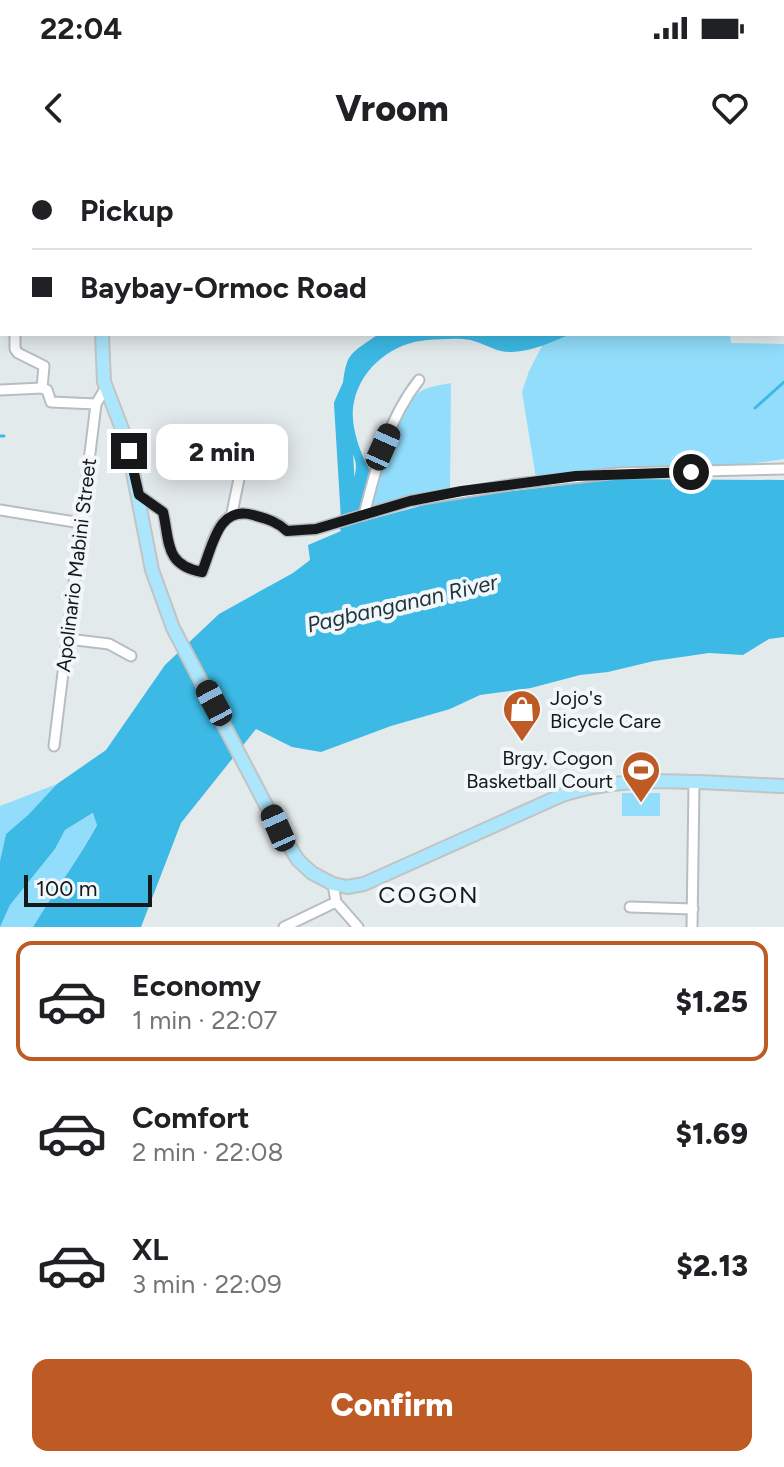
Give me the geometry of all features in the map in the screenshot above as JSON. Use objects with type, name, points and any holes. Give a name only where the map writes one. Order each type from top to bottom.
[{"type":"main road","points":[[102,336],[105,385],[127,442],[152,570],[173,628],[278,828],[298,860],[312,873],[333,884],[347,887],[364,884],[524,812],[591,786],[619,782],[784,786]]},
{"type":"street","points":[[15,336],[18,353],[44,366],[42,388]]},
{"type":"street","points":[[362,516],[383,447],[404,399],[419,380]]},
{"type":"street","name":"Apolinario Mabini Street","points":[[54,746],[96,404],[105,385]]},
{"type":"street","points":[[0,390],[42,388],[47,390],[51,402],[96,404]]},
{"type":"street","points":[[232,513],[244,454]]},
{"type":"street","points":[[139,495],[163,512],[167,548],[188,569],[202,572],[223,521],[232,513],[243,512],[277,522],[287,531],[316,529],[410,501],[576,476],[784,469]]},
{"type":"street","points":[[0,510],[81,523]]},
{"type":"street","points":[[68,639],[109,644],[131,656]]},
{"type":"street","points":[[692,927],[694,784]]},
{"type":"street","points":[[333,884],[336,902],[358,927]]},
{"type":"street","points":[[284,927],[336,902]]},
{"type":"street","points":[[630,907],[693,909]]},
{"type":"shaded area","points":[[566,336],[730,336],[731,343],[784,344],[784,459],[742,465],[608,469],[536,478],[522,392],[542,346]]},
{"type":"shaded area","points":[[451,383],[450,490],[390,501],[368,510],[388,446],[404,411],[421,391]]},
{"type":"shaded area","points":[[57,784],[6,834],[0,861],[0,806]]},
{"type":"shaded area","name":"Brgy. Cogon Basketball Court","points":[[622,793],[660,793],[660,816],[622,816]]},
{"type":"shaded area","points":[[94,813],[97,824],[33,927],[0,927],[10,905],[55,849],[65,830]]},
{"type":"water","name":"Pagbanganan River","points":[[375,336],[566,336],[535,348],[512,352],[466,339],[428,340],[403,346],[381,359],[364,378],[353,410],[356,438],[371,472],[358,514],[361,522],[450,498],[617,479],[784,480],[784,637],[769,639],[743,655],[709,653],[654,661],[531,688],[480,695],[450,709],[391,726],[321,752],[292,747],[256,729],[181,823],[141,927],[33,927],[97,825],[93,813],[65,830],[55,849],[10,905],[0,927],[0,861],[6,834],[57,784],[106,750],[165,665],[219,614],[293,573],[310,560],[308,545],[341,531],[340,518],[356,467],[344,430],[344,375],[349,358]]},
{"type":"waterway","points":[[755,408],[784,382]]},
{"type":"waterway","points":[[349,519],[342,404],[351,384]]},
{"type":"place","name":"Jojo's Bicycle Care","points":[[522,743]]},
{"type":"place","name":"Brgy. Cogon Basketball Court","points":[[641,804]]},
{"type":"district","name":"COGON","points":[[429,895]]},
{"type":"route","points":[[129,451],[139,495],[163,512],[167,548],[188,569],[202,572],[223,521],[232,513],[243,512],[277,522],[287,531],[316,529],[410,501],[462,491],[576,476],[691,472]]}]
